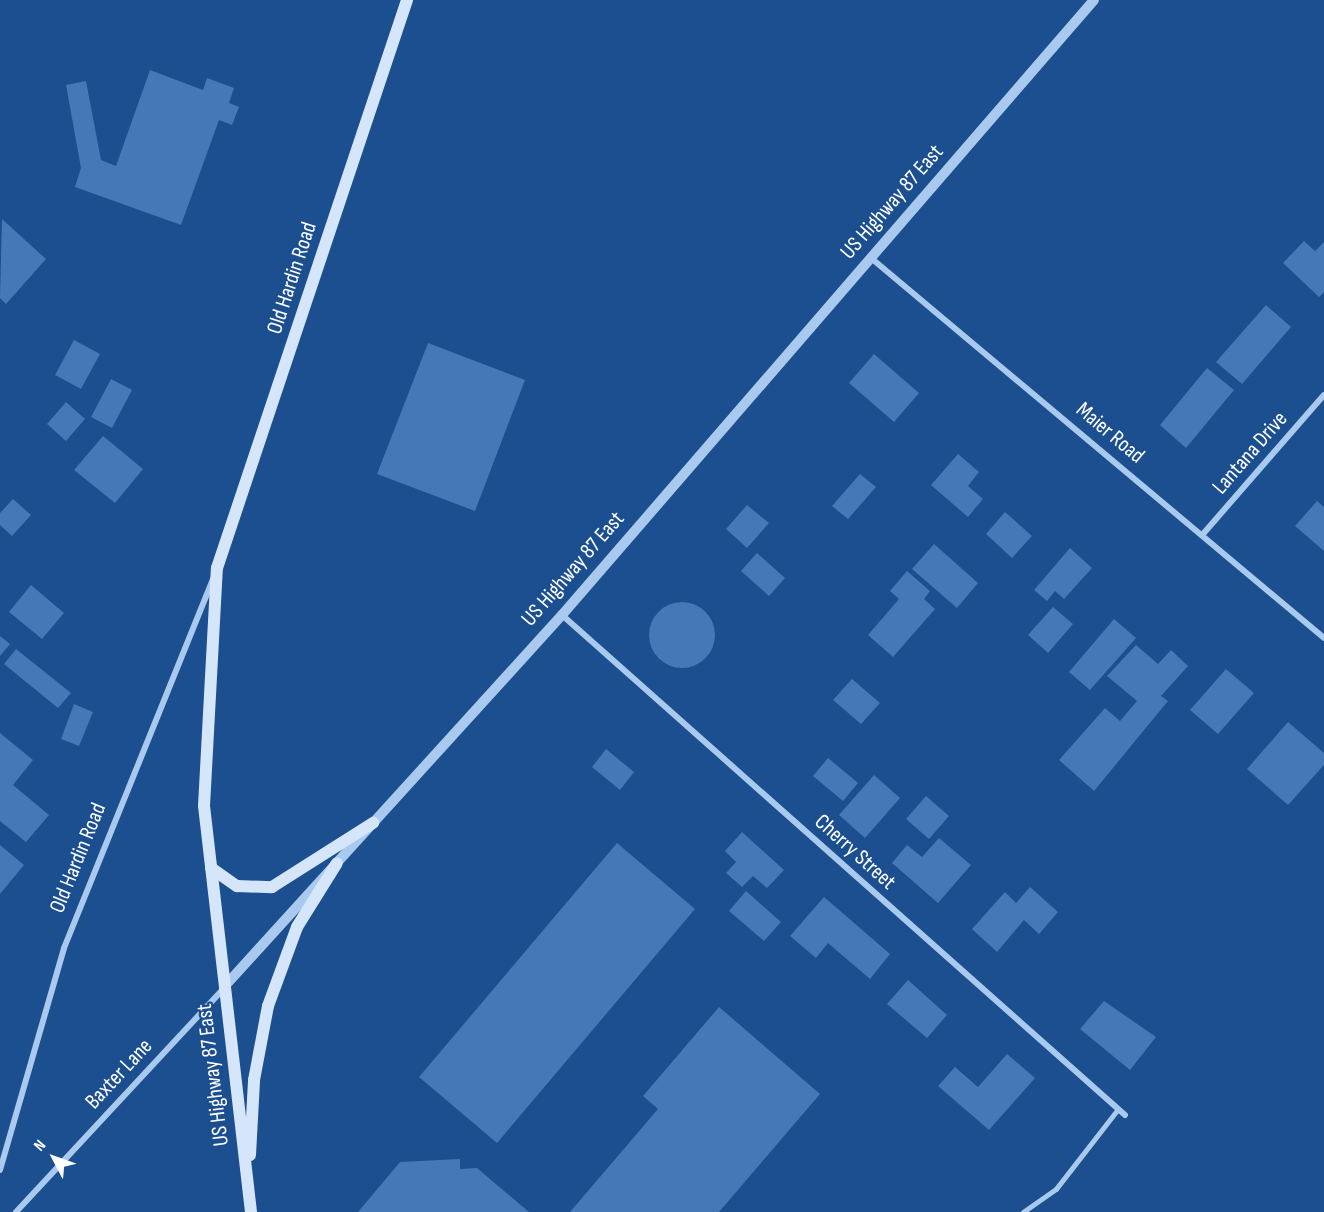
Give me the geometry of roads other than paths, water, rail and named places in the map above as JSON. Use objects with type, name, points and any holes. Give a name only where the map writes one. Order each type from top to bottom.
[{"type":"main road","name":"Old Hardin Road","points":[[225,987],[204,806],[217,568],[407,0]]},
{"type":"main road","points":[[211,868],[237,886],[272,886],[373,824]]},
{"type":"main road","points":[[248,1189],[254,1080],[268,1006],[297,927],[337,863]]},
{"type":"main road","name":"US Highway 87 East","points":[[225,987],[251,1212]]},
{"type":"street","name":"US Highway 87 East","points":[[225,987],[562,615],[1094,0]]},
{"type":"street","name":"Maier Road","points":[[871,258],[1203,534],[1324,638]]},
{"type":"street","name":"Lantana Drive","points":[[1203,534],[1324,395]]},
{"type":"street","name":"Old Hardin Road","points":[[0,1170],[64,948],[217,568]]},
{"type":"street","name":"Cherry Street","points":[[562,615],[1125,1115]]},
{"type":"street","name":"Baxter Lane","points":[[16,1212],[225,987]]},
{"type":"lane","points":[[1023,1212],[1056,1189],[1118,1109]]}]
